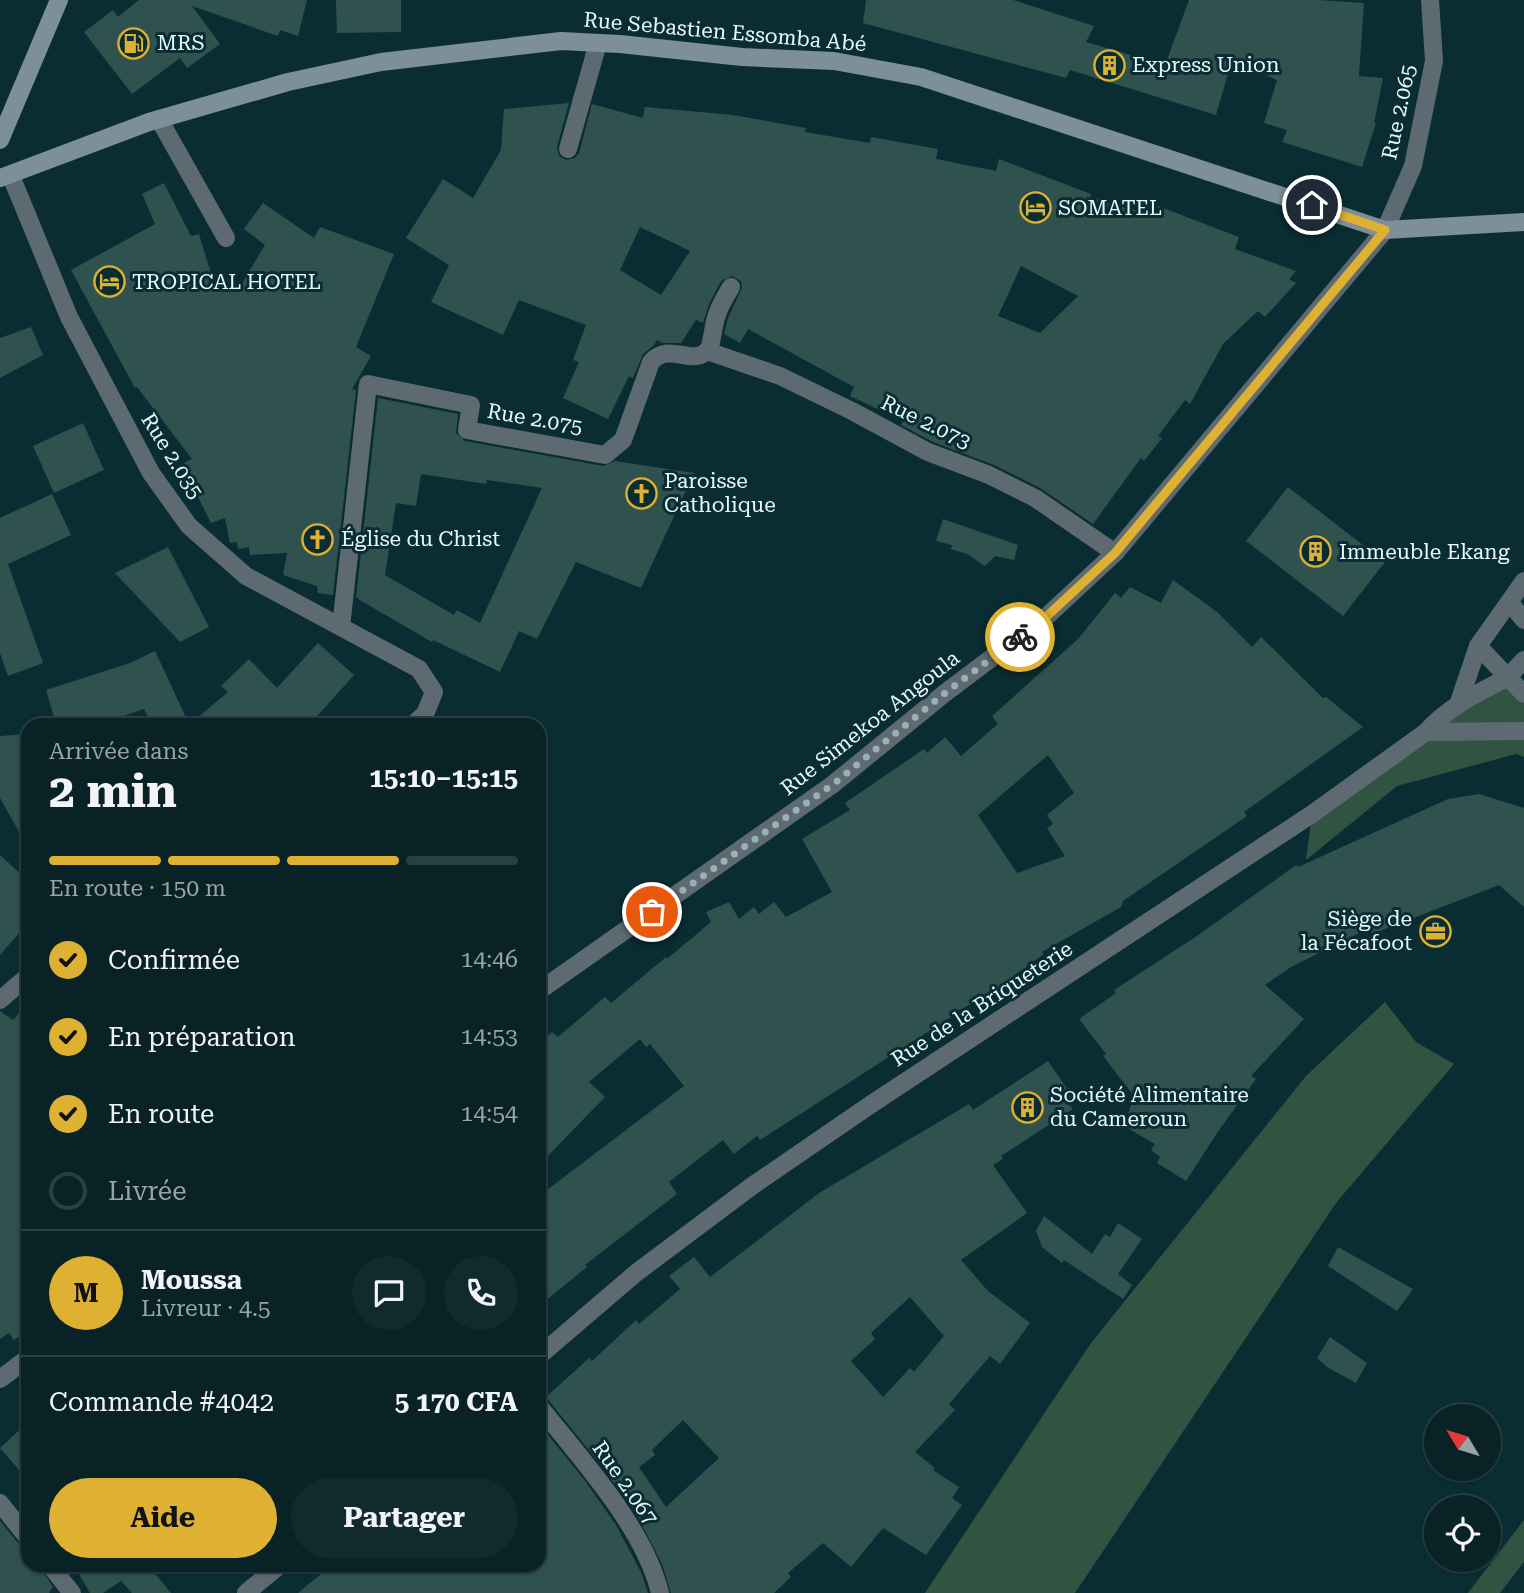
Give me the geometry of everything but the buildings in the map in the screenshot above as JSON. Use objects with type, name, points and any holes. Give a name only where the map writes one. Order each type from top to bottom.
[{"type":"main road","points":[[0,140],[59,0]]},
{"type":"main road","name":"Rue Sebastien Essomba Abé","points":[[6,177],[159,119],[288,82],[381,62],[561,41],[742,57],[834,61],[921,77],[1385,230],[1524,222]]},
{"type":"street","name":"Rue 2.065","points":[[1385,230],[1413,166],[1434,61],[1430,0]]},
{"type":"street","points":[[568,149],[598,43]]},
{"type":"street","points":[[159,119],[226,238]]},
{"type":"street","name":"Rue 2.035","points":[[6,177],[69,317],[151,473],[189,526],[246,576],[419,668],[434,692],[421,718]]},
{"type":"street","name":"Rue Simekoa Angoula","points":[[546,986],[832,785],[945,693],[1046,617],[1115,553],[1385,230]]},
{"type":"street","points":[[707,351],[711,344],[716,311],[731,287]]},
{"type":"street","name":"Rue 2.075","points":[[341,627],[368,384],[471,405],[467,430],[605,455],[622,440],[651,362],[657,355],[664,352],[699,356],[707,351]]},
{"type":"street","name":"Rue 2.073","points":[[707,351],[780,376],[928,452],[989,475],[1035,498],[1115,553]]},
{"type":"street","points":[[1459,702],[1478,646],[1524,581]]},
{"type":"street","points":[[1510,603],[1524,620]]},
{"type":"street","points":[[1478,646],[1524,694]]},
{"type":"street","name":"Rue de la Briqueterie","points":[[546,1350],[636,1273],[752,1186],[870,1105],[1312,814],[1426,732],[1459,702],[1507,678],[1524,660]]},
{"type":"street","points":[[1426,732],[1524,731]]},
{"type":"street","points":[[0,1000],[21,982]]},
{"type":"street","points":[[0,1378],[21,1363]]},
{"type":"street","name":"Rue 2.067","points":[[546,1415],[597,1479],[636,1535],[660,1593]]},
{"type":"street","points":[[0,1503],[21,1529]]},
{"type":"street","points":[[55,1572],[72,1593]]},
{"type":"street","points":[[246,1593],[271,1572]]},
{"type":"green space","points":[[1507,678],[1524,694],[1524,757],[1516,754],[1397,786],[1306,860],[1312,814]]},
{"type":"green space","points":[[1385,1002],[1416,1042],[1454,1064],[1336,1203],[1075,1593],[925,1593],[1091,1343],[1306,1076]]},
{"type":"green space","points":[[1524,1520],[1524,1562],[1500,1593],[1468,1593],[1484,1572],[1501,1572],[1501,1550]]},
{"type":"way so far","points":[[652,912],[832,785],[945,693],[1020,637]]},
{"type":"place","name":"MRS","points":[[134,43]]},
{"type":"place","name":"Express Union","points":[[1109,65]]},
{"type":"place","name":"SOMATEL","points":[[1035,208]]},
{"type":"place","name":"TROPICAL HOTEL","points":[[109,282]]},
{"type":"place","name":"Paroisse Catholique","points":[[641,493]]},
{"type":"place","name":"Église du Christ","points":[[318,539]]},
{"type":"place","name":"Immeuble Ekang","points":[[1316,552]]},
{"type":"place","name":"Siège de la Fécafoot","points":[[1435,931]]},
{"type":"place","name":"Société Alimentaire du Cameroun","points":[[1027,1107]]},
{"type":"route","points":[[1020,637],[1046,617],[1115,553],[1385,230],[1312,205]]}]
